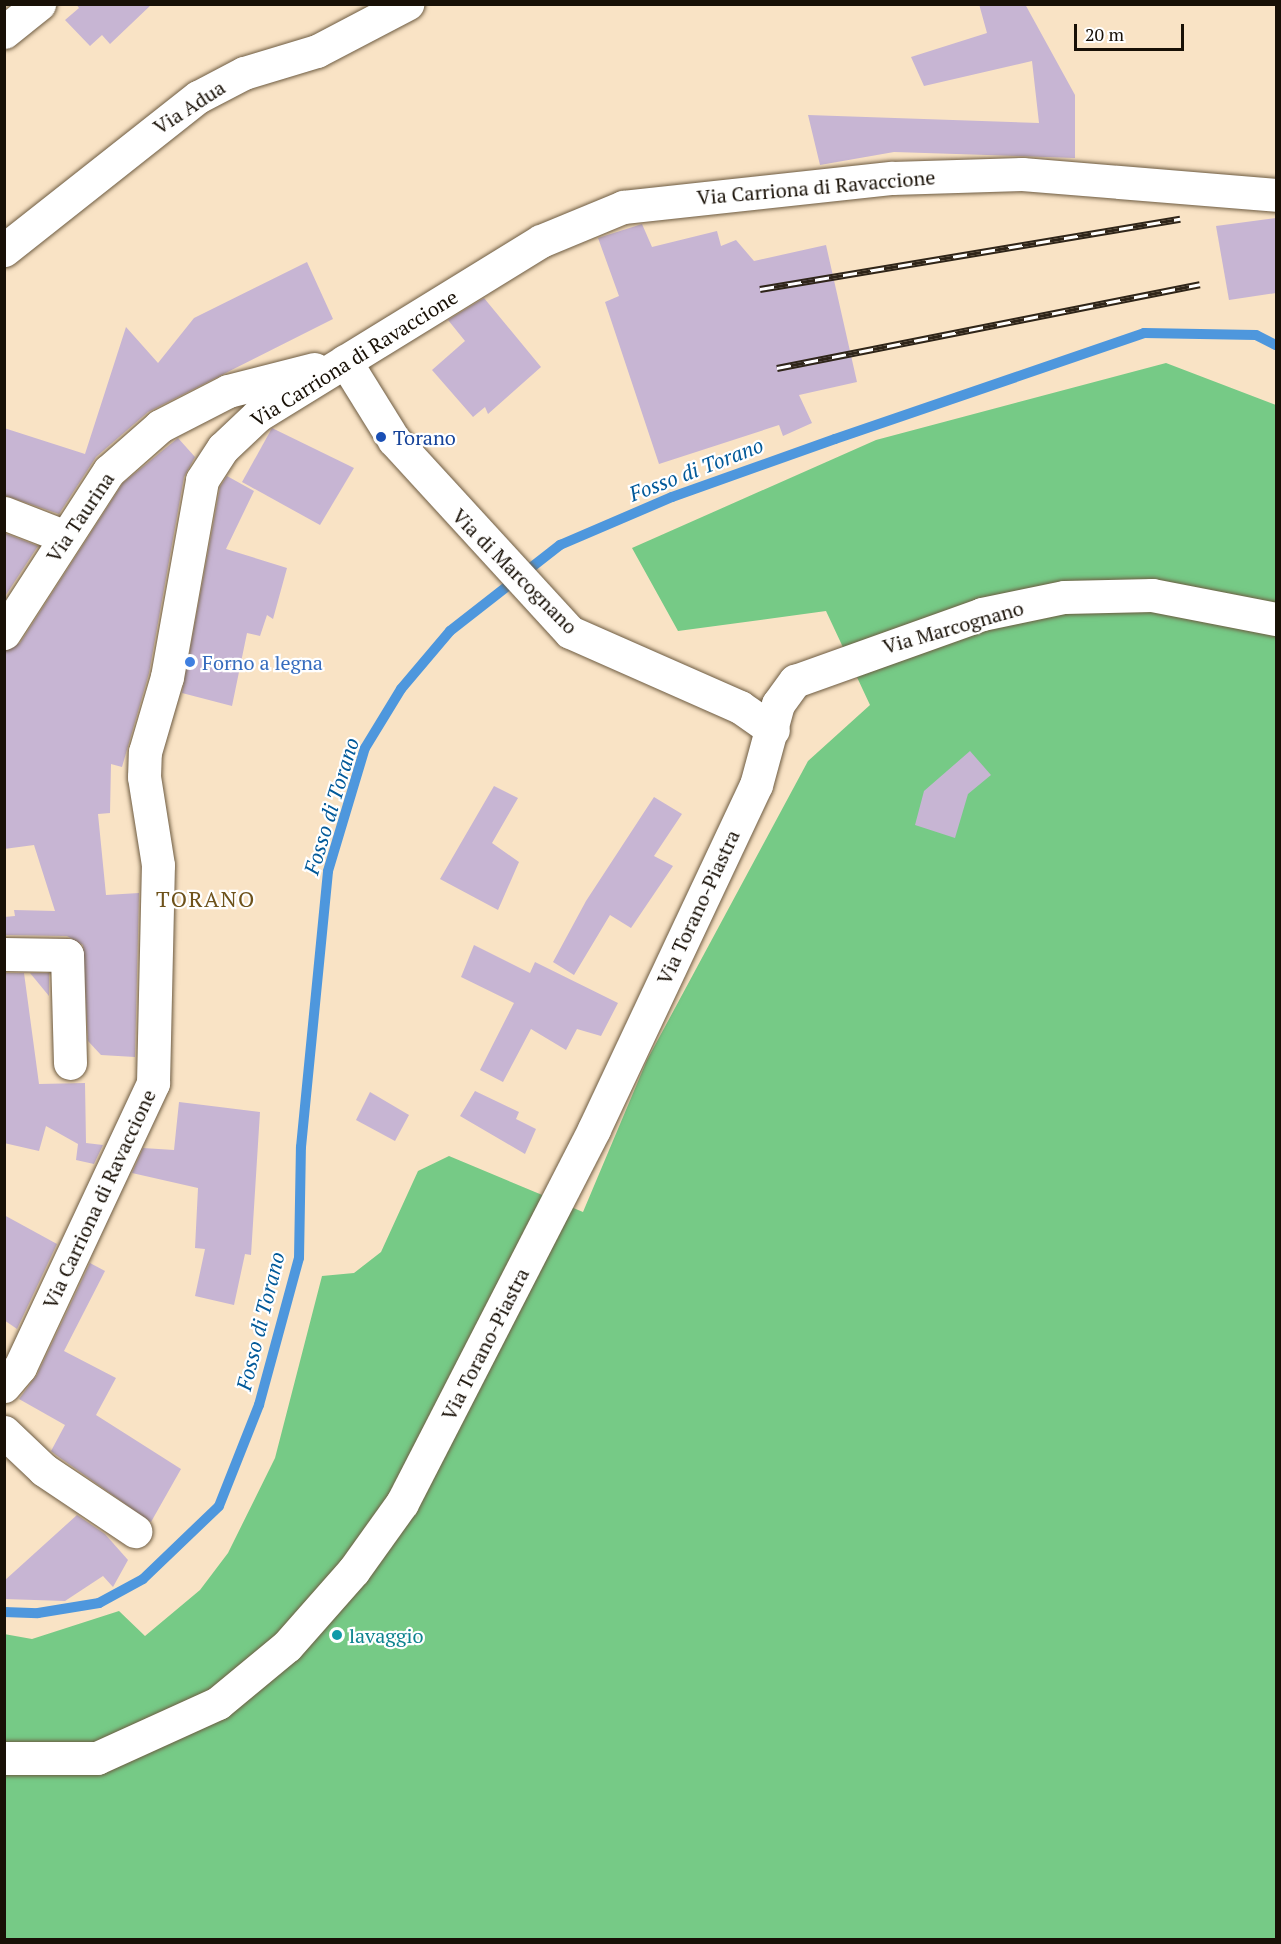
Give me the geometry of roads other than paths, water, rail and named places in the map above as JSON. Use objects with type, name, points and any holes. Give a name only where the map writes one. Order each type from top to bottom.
[{"type":"street","points":[[4,32],[39,4]]},
{"type":"street","name":"Via Adua","points":[[4,250],[198,97],[244,73],[317,51],[404,7],[432,4]]},
{"type":"street","name":"Via Carriona di Ravaccione","points":[[4,1386],[27,1352],[153,1083],[158,865],[144,777],[145,752],[167,677],[202,480],[223,448],[258,415],[541,242],[623,207],[892,178],[1022,174],[1276,195]]},
{"type":"street","name":"Via di Marcognano","points":[[345,361],[394,440],[433,487],[570,632],[740,706],[773,730]]},
{"type":"street","name":"Via Taurina","points":[[4,633],[109,471],[159,426],[228,391],[345,361]]},
{"type":"street","points":[[4,513],[66,537]]},
{"type":"street","name":"Via Marcognano","points":[[773,730],[778,704],[795,681],[982,614],[1064,597],[1152,595],[1276,619]]},
{"type":"street","name":"Via Torano-Piastra","points":[[4,1758],[97,1758],[218,1703],[287,1646],[354,1570],[408,1493],[594,1128],[756,785],[773,730]]},
{"type":"street","points":[[4,954],[67,955],[70,1063]]},
{"type":"street","points":[[4,1432],[44,1470],[135,1531]]},
{"type":"waterway","name":"Fosso di Torano","points":[[4,1612],[38,1613],[99,1603],[143,1579],[219,1506],[259,1405],[299,1258],[301,1147],[328,871],[365,748],[401,689],[450,631],[560,545],[672,497],[835,439],[1144,333],[1256,335],[1276,345]]},
{"type":"railway","points":[[760,289],[1180,219]]},
{"type":"railway","points":[[777,368],[1200,284]]},
{"type":"place","name":"Torano","points":[[381,437]]},
{"type":"place","name":"Forno a legna","points":[[190,662]]},
{"type":"place","name":"lavaggio","points":[[337,1635]]},
{"type":"district","name":"TORANO","points":[[206,899]]}]
